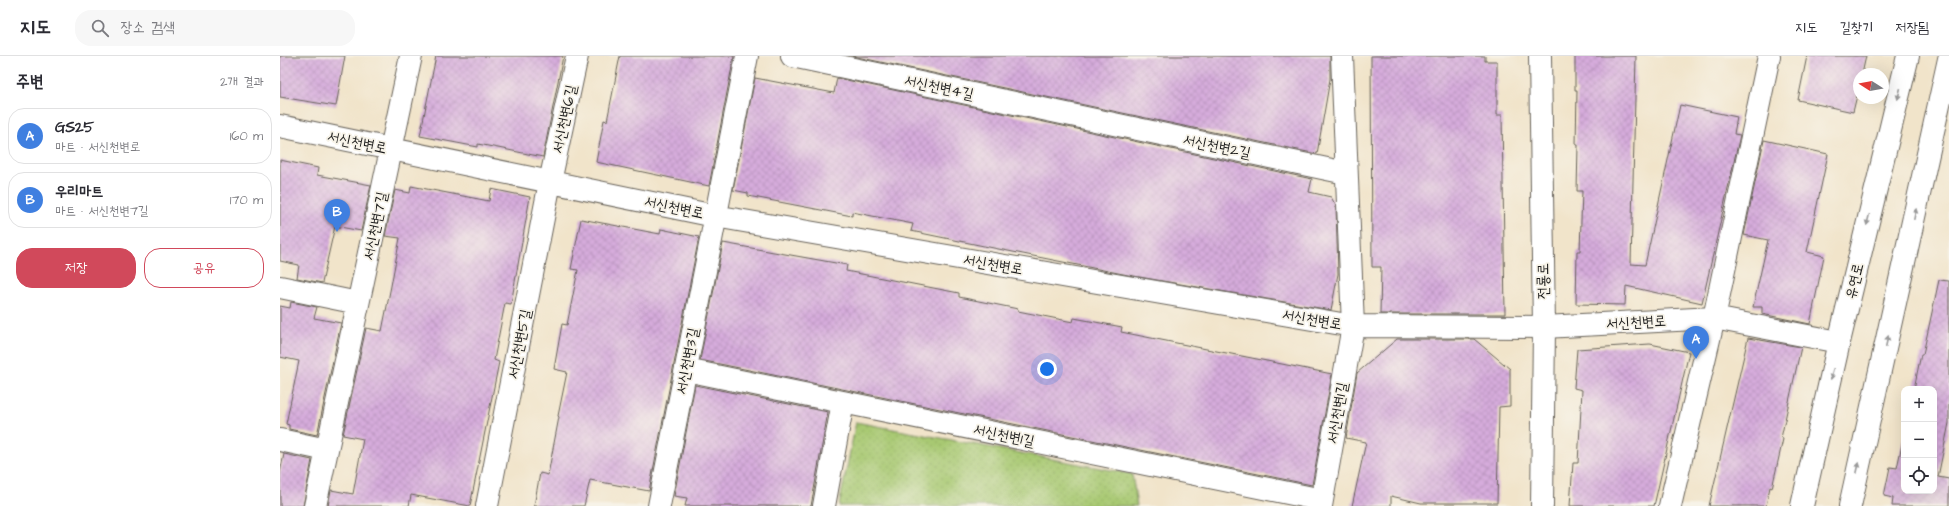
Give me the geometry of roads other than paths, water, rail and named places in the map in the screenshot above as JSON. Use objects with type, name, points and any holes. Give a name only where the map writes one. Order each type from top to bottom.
[{"type":"street","name":"서신천변7길","points":[[315,506],[411,56]]},
{"type":"street","name":"서신천변6길","points":[[550,182],[577,56]]},
{"type":"street","points":[[715,216],[747,56]]},
{"type":"street","name":"서신천변4길","points":[[792,56],[1087,118]]},
{"type":"street","points":[[1342,56],[1352,326]]},
{"type":"street","name":"전룡로","points":[[1540,56],[1544,327],[1542,506]]},
{"type":"street","points":[[1670,506],[1714,318],[1769,56]]},
{"type":"street","name":"유연로","points":[[1802,506],[1839,342],[1908,56]]},
{"type":"street","points":[[1850,506],[1949,59]]},
{"type":"street","name":"서신천변2길","points":[[1087,118],[1346,173]]},
{"type":"street","name":"서신천변로","points":[[280,126],[715,216],[1352,326],[1544,327],[1714,318],[1839,342]]},
{"type":"street","name":"서신천변5길","points":[[487,506],[550,182]]},
{"type":"street","name":"서신천변3길","points":[[659,506],[715,216]]},
{"type":"street","points":[[280,287],[358,303]]},
{"type":"street","name":"서신천변1길","points":[[686,370],[1322,503],[1352,326]]},
{"type":"street","points":[[825,500],[843,402]]},
{"type":"street","points":[[280,440],[327,450]]},
{"type":"place","name":"우리마트","points":[[337,232]]},
{"type":"place","name":"GS25","points":[[1696,359]]}]
